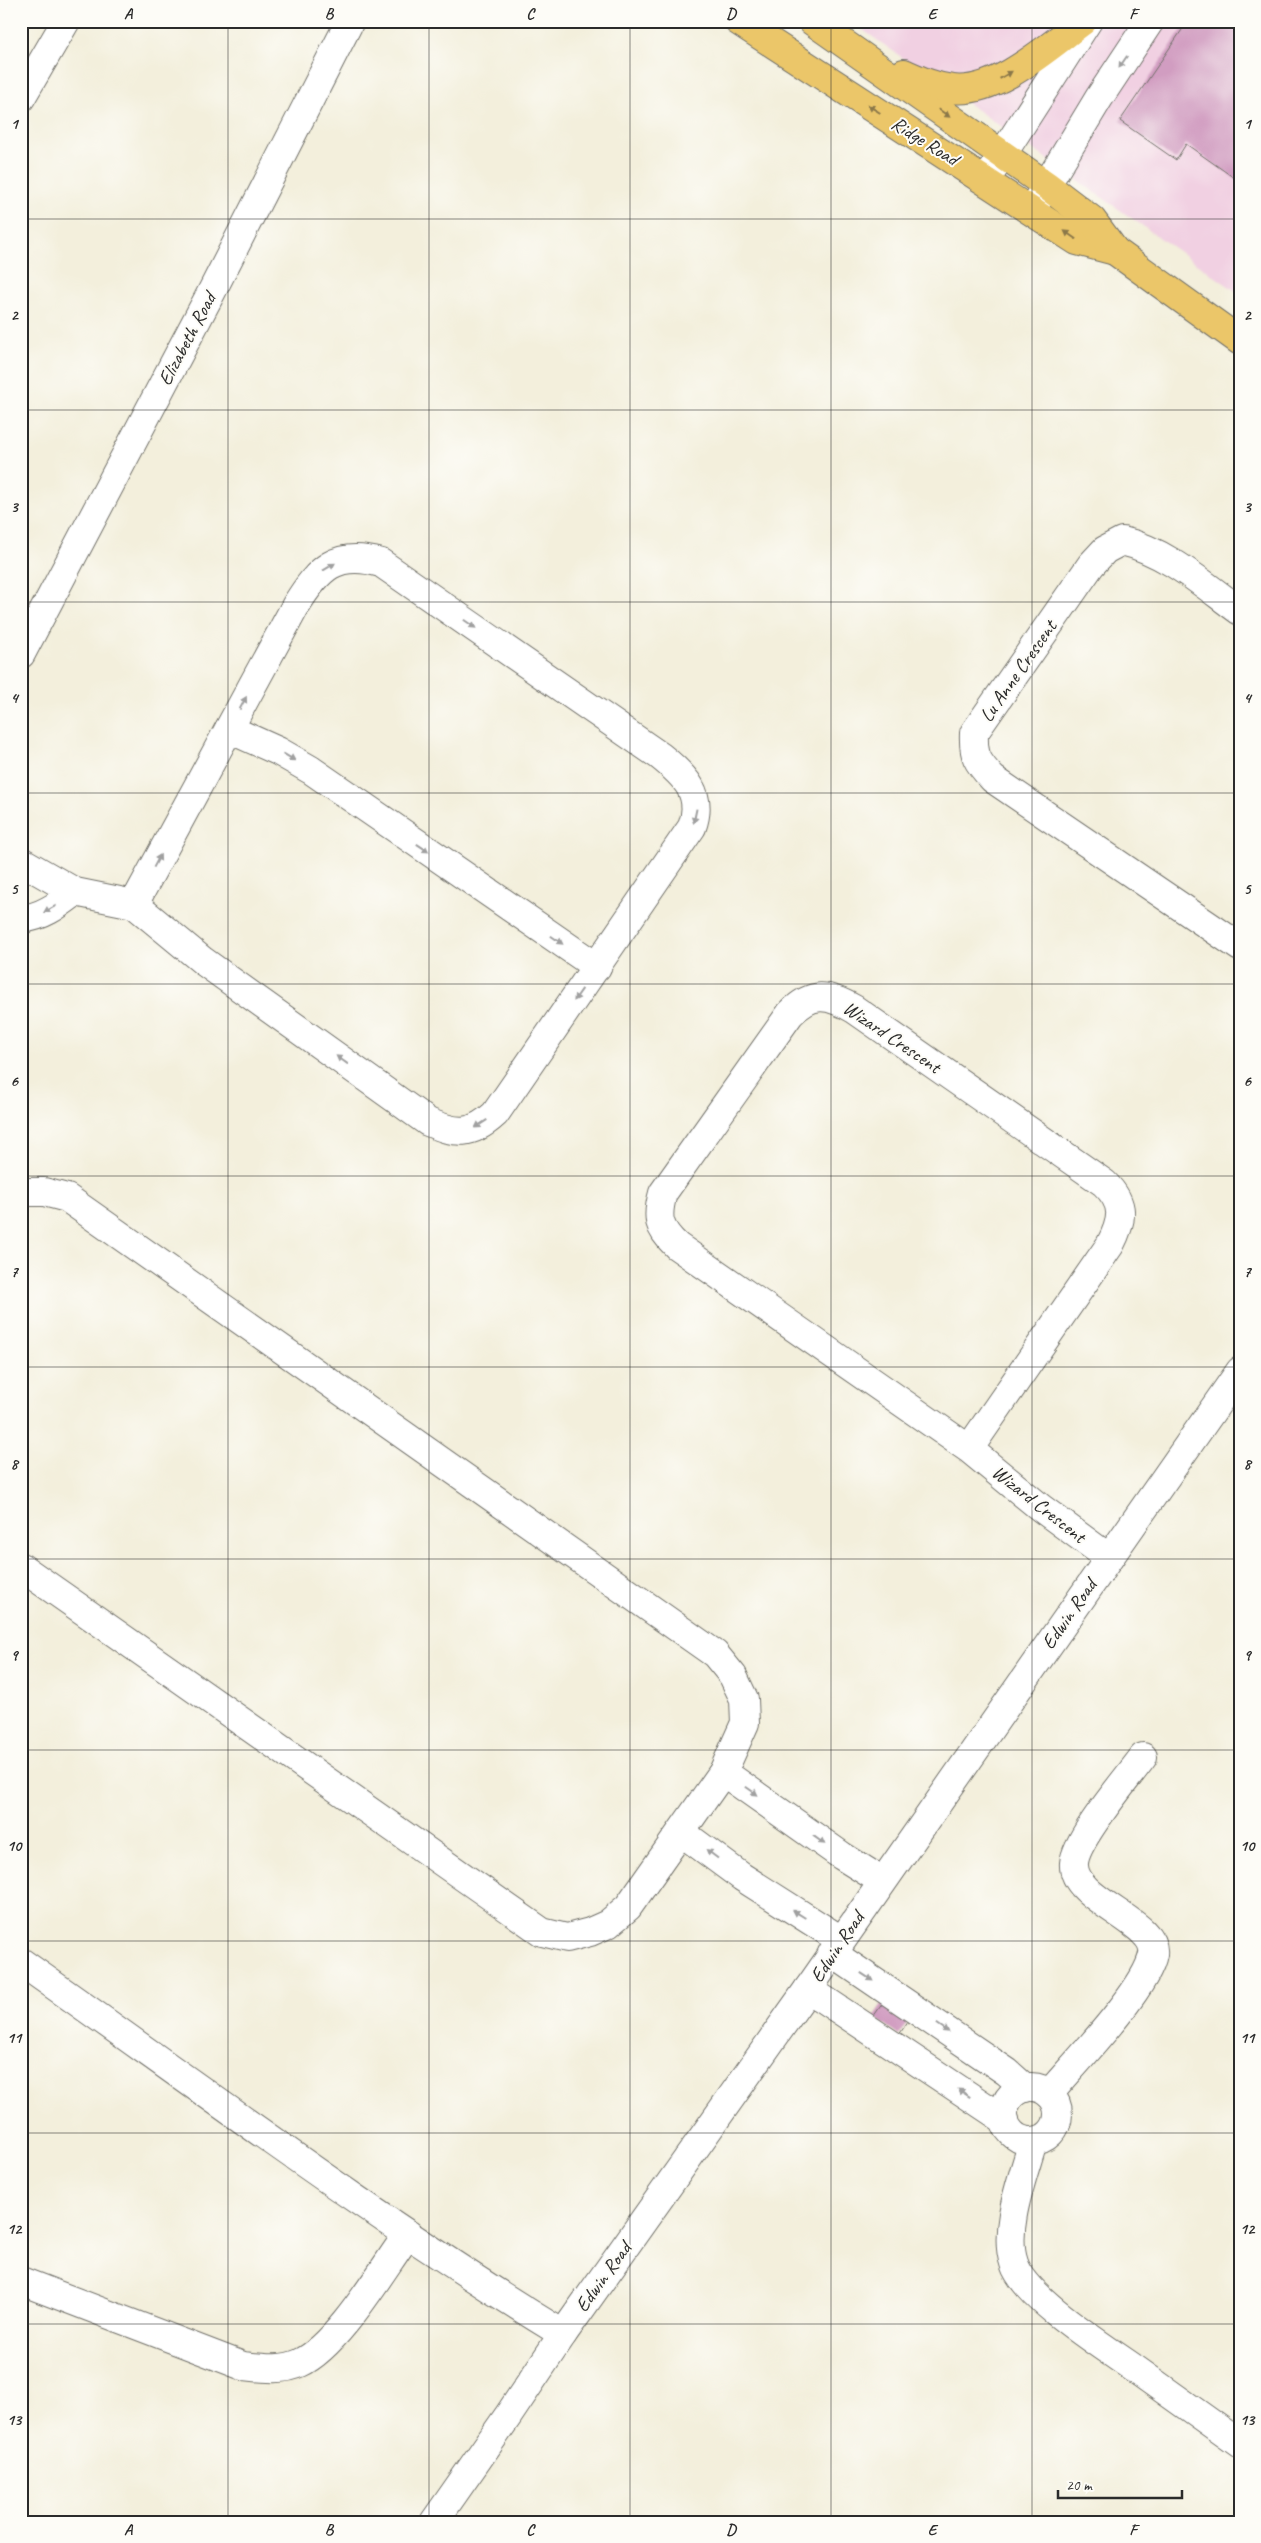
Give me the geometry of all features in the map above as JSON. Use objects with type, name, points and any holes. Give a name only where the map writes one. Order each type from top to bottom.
[{"type":"main road","name":"Ridge Road","points":[[738,21],[1032,209],[1077,241],[1115,251]]},
{"type":"main road","name":"Ridge Road","points":[[812,21],[1046,185],[1092,220],[1115,251],[1240,341]]},
{"type":"main road","points":[[846,46],[930,85],[954,90],[1002,78],[1037,56],[1083,21]]},
{"type":"street","points":[[21,98],[66,21]]},
{"type":"street","name":"Elizabeth Road","points":[[21,654],[211,293],[350,21]]},
{"type":"street","points":[[986,180],[1088,21]]},
{"type":"street","points":[[1032,209],[1098,98],[1150,21]]},
{"type":"street","name":"Lu Anne Crescent","points":[[1240,611],[1198,580],[1143,545],[1122,540],[1105,550],[1091,565],[974,733],[974,750],[979,764],[993,779],[1240,947]]},
{"type":"street","points":[[21,861],[75,892],[134,904],[203,960],[428,1122],[459,1131],[473,1130],[495,1114],[597,968],[692,827],[697,813],[697,802],[680,772],[660,756],[381,563],[364,558],[346,559],[329,564],[317,574],[296,605],[134,904]]},
{"type":"street","points":[[229,729],[278,751],[311,770],[597,968]]},
{"type":"street","points":[[21,918],[34,918],[54,908],[75,892]]},
{"type":"street","name":"Wizard Crescent","points":[[969,1449],[1110,1245],[1119,1227],[1119,1204],[1115,1193],[1104,1183],[854,1009],[826,996],[813,998],[800,1004],[790,1014],[663,1192],[659,1208],[660,1222],[666,1234],[677,1246],[969,1449],[1041,1508],[1109,1558]]},
{"type":"street","points":[[21,1192],[44,1192],[67,1198],[715,1654],[733,1676],[744,1699],[745,1723],[723,1772],[628,1907],[608,1924],[567,1938],[542,1932],[21,1567]]},
{"type":"street","name":"Edwin Road","points":[[434,2522],[563,2334],[808,1989],[1240,1371]]},
{"type":"street","points":[[681,1832],[999,2067],[1037,2091],[1057,2104],[1058,2117],[1054,2129],[1045,2138],[1033,2141],[1020,2139],[1010,2131],[1005,2120],[1005,2109],[1008,2100],[1016,2092],[1037,2091],[1119,2012],[1148,1970],[1154,1952],[1148,1938],[1135,1924],[1096,1898],[1080,1881],[1074,1863],[1082,1844],[1099,1816],[1143,1757]]},
{"type":"street","points":[[723,1772],[842,1856],[882,1881]]},
{"type":"street","points":[[21,1962],[408,2234],[490,2289],[563,2334]]},
{"type":"street","points":[[808,1989],[1005,2120]]},
{"type":"street","points":[[1033,2141],[1016,2201],[1010,2242],[1014,2264],[1022,2278],[1035,2293],[1073,2324],[1240,2444]]},
{"type":"street","points":[[21,2281],[243,2366],[276,2369],[300,2363],[323,2347],[349,2316],[408,2234]]},
{"type":"shaded area","points":[[850,21],[1240,21],[1240,294]]},
{"type":"building","points":[[1188,21],[1223,21],[1240,33],[1240,182],[1186,144],[1176,160],[1120,121]]},
{"type":"building","points":[[885,2000],[910,2018],[899,2035],[873,2017]]}]
